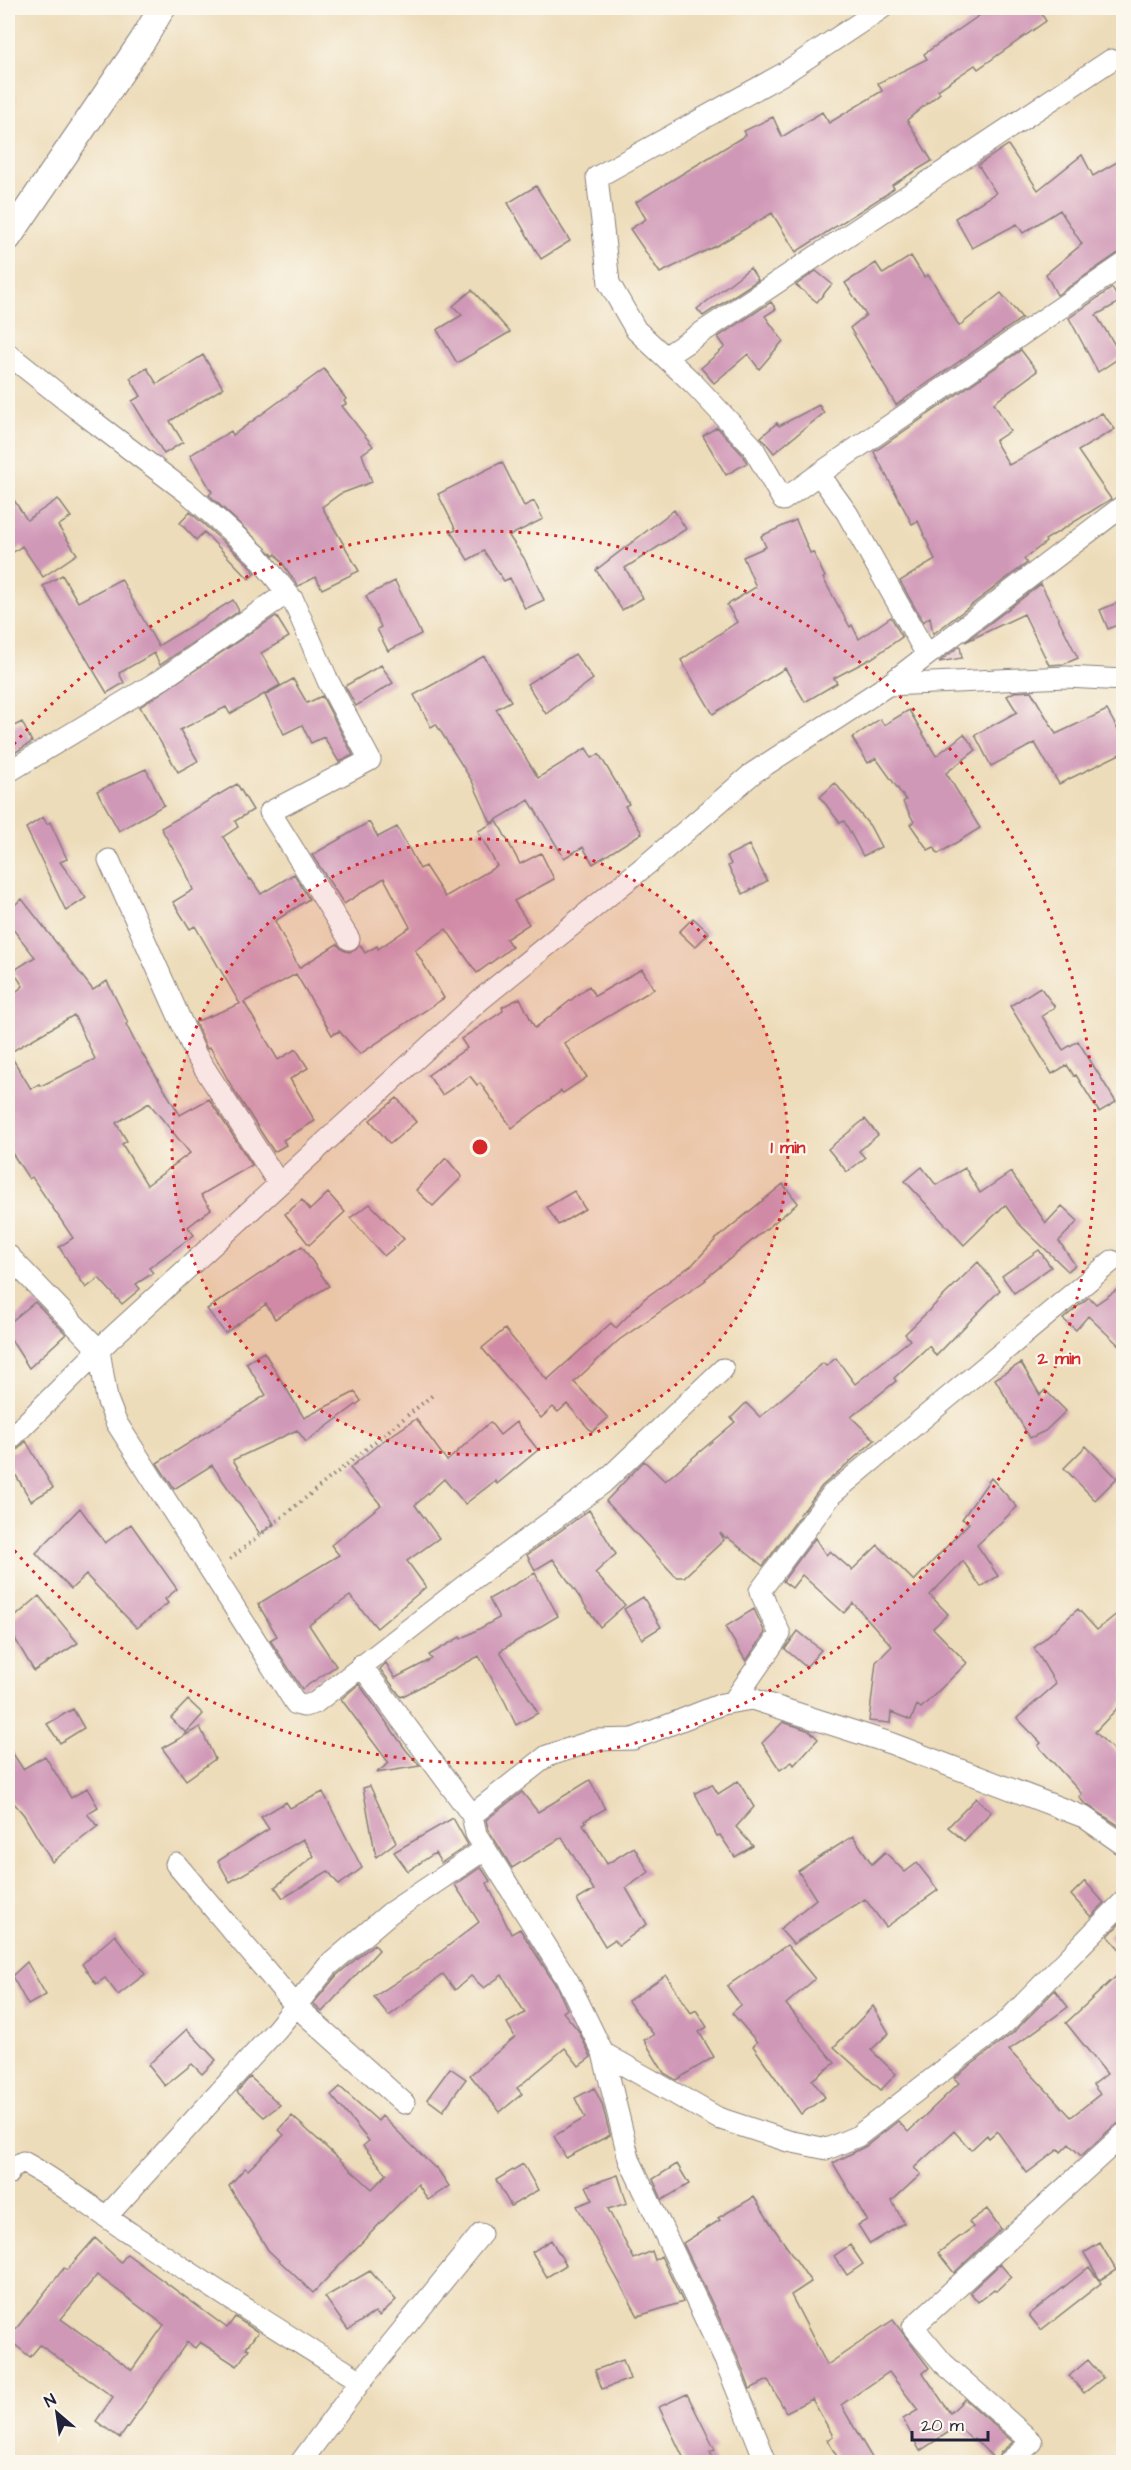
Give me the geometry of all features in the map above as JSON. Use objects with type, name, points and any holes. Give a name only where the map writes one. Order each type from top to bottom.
[{"type":"street","points":[[8,238],[143,40],[162,8]]},
{"type":"street","points":[[882,8],[783,74],[597,177],[609,283],[636,330],[694,384],[752,446],[783,500],[1124,264]]},
{"type":"street","points":[[665,357],[1111,60]]},
{"type":"street","points":[[8,354],[76,410],[189,494],[257,555],[292,600],[328,681],[370,760],[270,812],[349,939]]},
{"type":"street","points":[[819,474],[847,513],[927,655]]},
{"type":"street","points":[[8,1441],[99,1350],[480,1000],[651,861],[753,773],[888,685],[1124,505]]},
{"type":"street","points":[[8,772],[162,679],[287,593]]},
{"type":"street","points":[[888,685],[1067,677],[1124,680]]},
{"type":"street","points":[[109,860],[196,1055],[279,1184]]},
{"type":"street","points":[[8,1255],[99,1350],[106,1399],[116,1422],[296,1704],[304,1706],[315,1703],[361,1665],[603,1483],[723,1369]]},
{"type":"street","points":[[733,1702],[780,1634],[760,1591],[832,1494],[1112,1261]]},
{"type":"street","points":[[361,1665],[472,1815],[476,1834],[568,1981],[603,2054],[629,2159],[725,2360],[766,2463]]},
{"type":"street","points":[[472,1815],[547,1756],[596,1740],[633,1739],[692,1714],[722,1704],[752,1699],[890,1743],[1084,1817],[1124,1845]]},
{"type":"street","points":[[106,2217],[296,2006],[328,1965],[390,1913],[485,1849]]},
{"type":"street","points":[[176,1864],[296,2006],[404,2103]]},
{"type":"street","points":[[603,2054],[718,2118],[788,2141],[827,2149],[858,2136],[1005,2023],[1124,1901]]},
{"type":"street","points":[[1009,2463],[1032,2442],[943,2364],[914,2327],[1124,2134]]},
{"type":"street","points":[[8,2174],[12,2168],[23,2162],[258,2318],[361,2381]]},
{"type":"street","points":[[302,2463],[361,2381],[481,2234]]},
{"type":"path","points":[[213,1572],[434,1394]]},
{"type":"building","points":[[990,8],[1038,8],[1046,21],[978,69],[975,65],[938,90],[940,93],[907,120],[932,161],[892,185],[894,188],[885,195],[796,252],[772,213],[718,245],[660,273],[630,229],[646,219],[636,202],[746,135],[744,131],[773,117],[782,137],[822,112],[829,123],[882,91],[878,83],[927,59],[924,54]]},
{"type":"building","points":[[1008,145],[1038,190],[1082,155],[1093,176],[1124,158],[1124,251],[1057,295],[1046,274],[1082,244],[1060,210],[1023,233],[1017,224],[972,248],[955,218],[996,193],[978,165]]},
{"type":"building","points":[[536,186],[570,241],[541,259],[508,203]]},
{"type":"building","points":[[911,256],[924,277],[928,275],[935,285],[959,326],[1001,293],[1022,318],[896,405],[850,328],[866,315],[845,283],[876,263],[883,274]]},
{"type":"building","points":[[750,268],[758,280],[703,316],[697,309]]},
{"type":"building","points":[[816,271],[832,284],[817,302],[796,285]]},
{"type":"building","points":[[1112,288],[1120,302],[1096,315],[1122,356],[1098,372],[1069,318]]},
{"type":"building","points":[[472,290],[510,332],[457,363],[437,330],[462,315],[453,306]]},
{"type":"building","points":[[771,302],[776,309],[765,316],[783,341],[759,369],[748,354],[714,383],[701,368],[725,347],[718,337]]},
{"type":"building","points":[[1021,350],[1037,371],[994,403],[1010,431],[995,441],[1009,465],[1102,413],[1115,429],[1078,451],[1111,499],[1045,540],[1046,542],[1024,559],[1027,563],[933,634],[930,617],[923,622],[900,581],[935,560],[918,521],[912,524],[874,452]]},
{"type":"building","points":[[203,355],[223,388],[170,421],[183,442],[164,454],[132,401],[141,396],[130,378],[147,368],[157,384]]},
{"type":"building","points":[[324,369],[346,399],[344,401],[346,404],[342,406],[373,446],[362,454],[372,482],[340,494],[322,507],[359,571],[322,589],[316,577],[298,586],[276,554],[274,556],[209,495],[212,492],[190,455],[231,431],[233,435]]},
{"type":"building","points":[[819,405],[824,413],[774,453],[761,437],[777,423],[779,426]]},
{"type":"building","points":[[717,427],[742,454],[747,463],[726,475],[703,436]]},
{"type":"building","points":[[502,462],[524,506],[534,501],[543,519],[509,536],[524,558],[544,600],[525,609],[510,578],[504,581],[484,551],[468,560],[451,532],[456,530],[438,494]]},
{"type":"building","points":[[8,491],[27,520],[58,499],[71,517],[58,526],[77,554],[43,577],[22,546],[8,556]]},
{"type":"building","points":[[674,510],[686,529],[625,568],[643,598],[622,610],[596,570]]},
{"type":"building","points":[[190,512],[248,564],[255,573],[249,579],[204,532],[196,540],[180,523]]},
{"type":"building","points":[[796,520],[810,553],[813,552],[825,577],[823,578],[859,639],[891,617],[902,637],[872,658],[834,678],[837,683],[805,702],[785,668],[713,714],[681,660],[737,622],[727,605],[756,587],[743,557],[766,547],[761,536]]},
{"type":"building","points":[[62,575],[78,602],[121,579],[158,646],[233,600],[239,611],[160,665],[154,653],[119,673],[124,683],[107,693],[43,586]]},
{"type":"building","points":[[395,581],[421,634],[388,651],[377,629],[381,627],[366,596]]},
{"type":"building","points":[[1041,584],[1078,658],[1064,664],[1049,665],[1024,614],[965,642]]},
{"type":"building","points":[[1124,600],[1124,622],[1108,629],[1100,610]]},
{"type":"building","points":[[276,616],[289,637],[261,653],[280,685],[230,714],[226,707],[180,730],[198,761],[178,772],[140,707]]},
{"type":"building","points":[[960,646],[962,658],[939,662]]},
{"type":"building","points":[[575,654],[593,679],[546,714],[527,684]]},
{"type":"building","points":[[484,656],[511,701],[496,709],[538,778],[586,748],[592,758],[599,754],[629,804],[625,806],[642,833],[593,864],[583,847],[564,858],[529,800],[491,823],[472,781],[436,724],[431,727],[414,695]]},
{"type":"building","points":[[381,665],[393,683],[356,706],[345,686]]},
{"type":"building","points":[[293,679],[307,703],[322,696],[353,755],[339,762],[324,737],[311,743],[302,725],[284,734],[265,695]]},
{"type":"building","points":[[1031,691],[1056,734],[1107,710],[1124,741],[1124,752],[1059,784],[1035,743],[991,766],[975,735],[1017,712],[1007,696],[1014,692]]},
{"type":"building","points":[[909,710],[936,756],[964,734],[976,750],[946,773],[980,828],[938,854],[934,847],[928,850],[910,824],[914,822],[903,802],[906,800],[876,758],[868,763],[852,738],[880,719],[884,725]]},
{"type":"building","points":[[22,722],[32,742],[8,757],[8,729]]},
{"type":"building","points":[[146,769],[164,805],[119,831],[97,791]]},
{"type":"building","points":[[835,783],[870,826],[881,847],[863,856],[844,821],[840,823],[820,797]]},
{"type":"building","points":[[237,784],[253,810],[235,821],[238,827],[223,837],[261,894],[294,874],[309,899],[275,921],[299,968],[337,944],[349,952],[360,945],[365,953],[377,946],[378,949],[410,927],[384,878],[344,904],[312,855],[369,822],[378,837],[397,827],[420,869],[425,866],[445,897],[497,866],[478,831],[497,821],[520,864],[541,853],[554,879],[514,901],[529,924],[506,939],[512,947],[477,973],[446,929],[415,950],[444,998],[360,1054],[339,1031],[332,1035],[296,974],[244,1002],[278,1060],[296,1049],[308,1068],[290,1079],[315,1121],[283,1140],[286,1145],[274,1152],[232,1087],[210,1047],[207,1049],[195,1022],[240,1004],[195,926],[190,929],[173,902],[193,890],[185,870],[161,828]]},
{"type":"building","points":[[43,817],[47,824],[50,822],[67,859],[60,862],[86,898],[66,911],[26,828]]},
{"type":"building","points":[[749,845],[767,881],[743,894],[728,866],[731,864],[727,856]]},
{"type":"building","points":[[22,899],[93,990],[107,981],[135,1042],[180,1115],[209,1099],[252,1165],[201,1195],[211,1209],[188,1227],[194,1235],[149,1268],[153,1273],[136,1284],[140,1289],[122,1304],[99,1278],[86,1288],[59,1247],[73,1238],[32,1177],[29,1179],[8,1147],[8,998],[23,986],[13,971],[35,957],[8,923],[8,910]],"holes":[[[74,1015],[95,1059],[31,1089],[9,1053]],[[149,1103],[190,1153],[147,1185],[122,1144],[127,1141],[116,1123]]]},
{"type":"building","points":[[693,918],[709,933],[695,947],[679,932]]},
{"type":"building","points":[[642,969],[654,989],[564,1043],[587,1077],[563,1093],[561,1091],[512,1128],[480,1083],[477,1085],[470,1076],[442,1095],[428,1075],[467,1048],[461,1039],[503,1011],[502,1007],[520,998],[535,1028],[589,986],[595,996]]},
{"type":"building","points":[[1040,987],[1055,1007],[1042,1016],[1063,1050],[1078,1041],[1116,1102],[1099,1112],[1076,1075],[1074,1076],[1067,1065],[1052,1074],[1010,1006]]},
{"type":"building","points":[[397,1098],[416,1122],[390,1144],[370,1120]]},
{"type":"building","points":[[865,1119],[878,1135],[859,1151],[865,1158],[847,1172],[828,1149]]},
{"type":"building","points":[[446,1158],[462,1177],[433,1206],[416,1190]]},
{"type":"building","points":[[922,1167],[936,1185],[965,1168],[980,1193],[1011,1172],[1046,1223],[1062,1206],[1078,1221],[1059,1241],[1075,1265],[1068,1271],[1018,1223],[1005,1205],[964,1245],[905,1181]]},
{"type":"building","points":[[783,1184],[798,1203],[706,1280],[619,1340],[574,1382],[608,1418],[592,1432],[567,1404],[558,1412],[553,1407],[541,1418],[482,1348],[505,1329],[547,1380],[611,1323],[616,1328],[645,1298],[693,1264],[717,1238]]},
{"type":"building","points":[[574,1191],[585,1209],[558,1225],[547,1207]]},
{"type":"building","points":[[328,1193],[345,1212],[309,1245],[285,1214],[302,1200],[310,1210]]},
{"type":"building","points":[[370,1204],[404,1239],[384,1256],[350,1218]]},
{"type":"building","points":[[302,1246],[329,1286],[275,1319],[266,1304],[225,1333],[207,1309]]},
{"type":"building","points":[[1039,1250],[1051,1267],[1014,1293],[1002,1276]]},
{"type":"building","points":[[978,1262],[1000,1290],[936,1356],[929,1346],[894,1378],[896,1381],[851,1417],[875,1440],[822,1486],[799,1514],[800,1516],[763,1566],[720,1533],[724,1540],[684,1577],[676,1577],[606,1501],[644,1461],[665,1481],[735,1422],[731,1418],[746,1403],[760,1417],[823,1363],[826,1366],[836,1358],[855,1384],[910,1340],[905,1334]]},
{"type":"building","points":[[1124,1285],[1124,1350],[1088,1316],[1076,1330],[1063,1319],[1089,1297],[1096,1304]]},
{"type":"building","points":[[35,1302],[66,1334],[29,1368],[8,1335],[8,1324]]},
{"type":"building","points":[[264,1352],[304,1418],[355,1392],[361,1401],[306,1442],[297,1430],[233,1460],[274,1524],[260,1534],[212,1465],[174,1489],[157,1463],[266,1395],[246,1363]]},
{"type":"building","points":[[1021,1363],[1040,1395],[1045,1390],[1066,1411],[1045,1431],[1030,1438],[995,1379]]},
{"type":"building","points":[[416,1419],[447,1461],[490,1422],[500,1435],[516,1422],[538,1450],[497,1484],[495,1481],[465,1504],[444,1479],[415,1505],[439,1538],[407,1561],[426,1587],[377,1628],[350,1596],[309,1625],[336,1666],[302,1689],[270,1640],[277,1636],[258,1604],[339,1555],[331,1545],[381,1505],[350,1468],[380,1443]]},
{"type":"building","points":[[26,1441],[53,1488],[31,1501],[8,1462],[8,1453],[17,1450]]},
{"type":"building","points":[[1086,1446],[1117,1478],[1095,1500],[1064,1468]]},
{"type":"building","points":[[991,1478],[1017,1507],[977,1545],[998,1576],[981,1587],[963,1561],[930,1595],[948,1614],[933,1628],[967,1663],[921,1708],[917,1705],[911,1720],[891,1712],[890,1723],[869,1721],[876,1662],[892,1646],[853,1603],[844,1613],[802,1575],[792,1588],[783,1581],[815,1538],[826,1555],[830,1551],[852,1570],[878,1545],[914,1581],[969,1523],[962,1519]]},
{"type":"building","points":[[80,1508],[105,1543],[131,1524],[177,1589],[165,1599],[168,1603],[137,1628],[86,1575],[71,1589],[36,1553]]},
{"type":"building","points":[[589,1510],[616,1554],[595,1573],[625,1605],[600,1627],[553,1559],[535,1570],[527,1555]]},
{"type":"building","points":[[535,1573],[558,1616],[500,1651],[538,1713],[516,1725],[479,1656],[401,1697],[380,1669],[386,1663],[395,1678],[432,1659],[429,1655],[499,1618],[489,1599]]},
{"type":"building","points":[[39,1596],[78,1643],[34,1671],[8,1627],[8,1623]]},
{"type":"building","points":[[643,1597],[661,1627],[642,1639],[624,1609]]},
{"type":"building","points":[[1124,1608],[1124,1701],[1095,1732],[1124,1760],[1124,1829],[1084,1803],[1079,1797],[1082,1794],[1038,1746],[1041,1743],[1017,1718],[1056,1684],[1034,1648],[1078,1609],[1097,1630]]},
{"type":"building","points":[[754,1609],[765,1633],[746,1661],[725,1627]]},
{"type":"building","points":[[798,1631],[821,1650],[806,1667],[785,1649]]},
{"type":"building","points":[[359,1684],[420,1766],[376,1773],[389,1763],[341,1699]]},
{"type":"building","points":[[188,1700],[203,1714],[186,1733],[171,1718]]},
{"type":"building","points":[[73,1709],[84,1728],[60,1743],[47,1724]]},
{"type":"building","points":[[783,1722],[810,1731],[818,1739],[794,1765],[792,1762],[780,1770],[762,1743]]},
{"type":"building","points":[[200,1727],[215,1759],[186,1780],[162,1748]]},
{"type":"building","points":[[8,1746],[23,1769],[45,1756],[71,1798],[87,1788],[98,1807],[87,1814],[98,1826],[52,1862],[24,1815],[8,1796]]},
{"type":"building","points":[[590,1780],[605,1809],[585,1820],[583,1824],[607,1864],[634,1847],[649,1872],[626,1888],[647,1924],[619,1945],[614,1940],[605,1946],[577,1900],[594,1890],[562,1837],[512,1868],[488,1829],[486,1820],[522,1792],[538,1812]]},
{"type":"building","points":[[738,1781],[754,1807],[736,1827],[753,1846],[735,1857],[720,1835],[717,1836],[695,1793],[712,1784],[718,1794]]},
{"type":"building","points":[[370,1786],[396,1842],[376,1857],[363,1788]]},
{"type":"building","points":[[323,1792],[362,1868],[339,1885],[328,1871],[283,1898],[275,1887],[314,1856],[303,1839],[230,1882],[218,1861],[269,1829],[261,1817],[286,1802],[290,1808]]},
{"type":"building","points":[[976,1798],[991,1812],[964,1841],[948,1827]]},
{"type":"building","points":[[453,1818],[468,1845],[441,1863],[435,1853],[408,1871],[394,1852]]},
{"type":"building","points":[[853,1836],[872,1864],[885,1852],[905,1872],[917,1863],[938,1890],[886,1927],[865,1899],[793,1944],[780,1929],[816,1899],[798,1871]]},
{"type":"building","points":[[481,1867],[490,1881],[487,1883],[511,1934],[520,1929],[557,1987],[567,2009],[563,2012],[578,2030],[591,2057],[579,2066],[565,2048],[517,2088],[522,2094],[500,2112],[470,2075],[515,2037],[507,2023],[525,2013],[502,1975],[484,1988],[471,1976],[455,1990],[443,1974],[389,2016],[374,1997],[434,1957],[479,1922],[455,1885]]},
{"type":"building","points":[[1085,1881],[1104,1903],[1091,1917],[1071,1895]]},
{"type":"building","points":[[1121,1922],[1124,1926],[1124,1954],[1108,1936]]},
{"type":"building","points":[[115,1935],[145,1974],[118,1995],[105,1978],[96,1984],[82,1964]]},
{"type":"building","points":[[374,1944],[379,1950],[322,2012],[313,2004],[337,1975]]},
{"type":"building","points":[[787,1945],[815,1979],[786,2004],[835,2063],[812,2080],[825,2097],[801,2114],[753,2046],[757,2042],[732,2013],[741,2005],[727,1986]]},
{"type":"building","points":[[27,1962],[46,1995],[28,2005],[12,1976]]},
{"type":"building","points":[[1124,1969],[1124,2122],[1115,2125],[1081,2156],[1069,2144],[1061,2152],[1059,2149],[1027,2173],[997,2131],[989,2138],[987,2135],[971,2150],[954,2131],[914,2168],[921,2174],[892,2201],[904,2223],[870,2244],[858,2225],[867,2220],[833,2163],[866,2146],[898,2121],[908,2132],[959,2083],[954,2078],[1013,2033],[1055,1990],[1068,2007],[1009,2050],[1071,2117],[1100,2094],[1093,2085],[1107,2074],[1066,2023]]},
{"type":"building","points":[[666,1975],[691,2013],[696,2010],[707,2027],[699,2032],[714,2057],[676,2080],[664,2073],[644,2040],[654,2035],[628,2001]]},
{"type":"building","points":[[873,2006],[889,2033],[871,2050],[896,2074],[881,2090],[834,2047]]},
{"type":"building","points":[[187,2029],[216,2060],[202,2074],[192,2064],[165,2086],[148,2065]]},
{"type":"building","points":[[450,2068],[466,2079],[443,2111],[427,2099]]},
{"type":"building","points":[[250,2077],[280,2105],[264,2117],[237,2092]]},
{"type":"building","points":[[340,2087],[378,2121],[382,2116],[436,2167],[449,2186],[428,2200],[418,2184],[313,2293],[268,2250],[229,2186],[245,2168],[248,2170],[284,2135],[279,2130],[292,2116],[372,2189],[387,2174],[363,2146],[369,2141],[331,2095]]},
{"type":"building","points":[[594,2088],[602,2104],[610,2135],[566,2158],[554,2136],[585,2118],[575,2098]]},
{"type":"building","points":[[523,2164],[538,2190],[511,2206],[496,2180]]},
{"type":"building","points":[[677,2164],[689,2184],[662,2200],[653,2179]]},
{"type":"building","points":[[618,2175],[627,2203],[608,2209],[634,2259],[652,2251],[655,2260],[661,2256],[683,2302],[638,2316],[577,2206],[593,2200],[586,2186]]},
{"type":"building","points":[[754,2197],[811,2282],[791,2295],[827,2365],[893,2320],[929,2368],[923,2373],[950,2413],[965,2399],[1013,2442],[1000,2453],[997,2462],[974,2438],[972,2440],[958,2426],[920,2451],[903,2419],[918,2410],[889,2372],[841,2405],[875,2463],[841,2463],[827,2440],[833,2436],[812,2399],[786,2412],[768,2380],[750,2389],[737,2355],[683,2243],[720,2220],[718,2218]]},
{"type":"building","points":[[987,2209],[1001,2229],[954,2273],[938,2253],[973,2227],[969,2222]]},
{"type":"building","points":[[95,2238],[121,2262],[127,2254],[227,2328],[235,2317],[258,2332],[246,2348],[249,2349],[237,2366],[200,2342],[195,2348],[187,2342],[120,2438],[96,2421],[113,2397],[40,2345],[30,2357],[8,2339],[64,2268],[67,2270]],"holes":[[[97,2275],[164,2325],[132,2370],[61,2319]]]},
{"type":"building","points":[[551,2240],[566,2265],[547,2277],[532,2252]]},
{"type":"building","points":[[1100,2243],[1116,2270],[1100,2280],[1084,2253]]},
{"type":"building","points":[[850,2245],[863,2264],[847,2275],[834,2256]]},
{"type":"building","points":[[1000,2264],[1011,2277],[996,2291],[994,2289],[978,2302],[970,2292]]},
{"type":"building","points":[[1089,2267],[1101,2283],[1041,2330],[1029,2315]]},
{"type":"building","points":[[370,2271],[396,2300],[379,2316],[375,2312],[348,2330],[325,2297]]},
{"type":"building","points":[[623,2360],[630,2379],[602,2389],[595,2370]]},
{"type":"building","points":[[1088,2360],[1103,2378],[1084,2393],[1069,2376]]},
{"type":"building","points":[[687,2394],[715,2450],[710,2452],[715,2463],[686,2463],[659,2407]]}]
